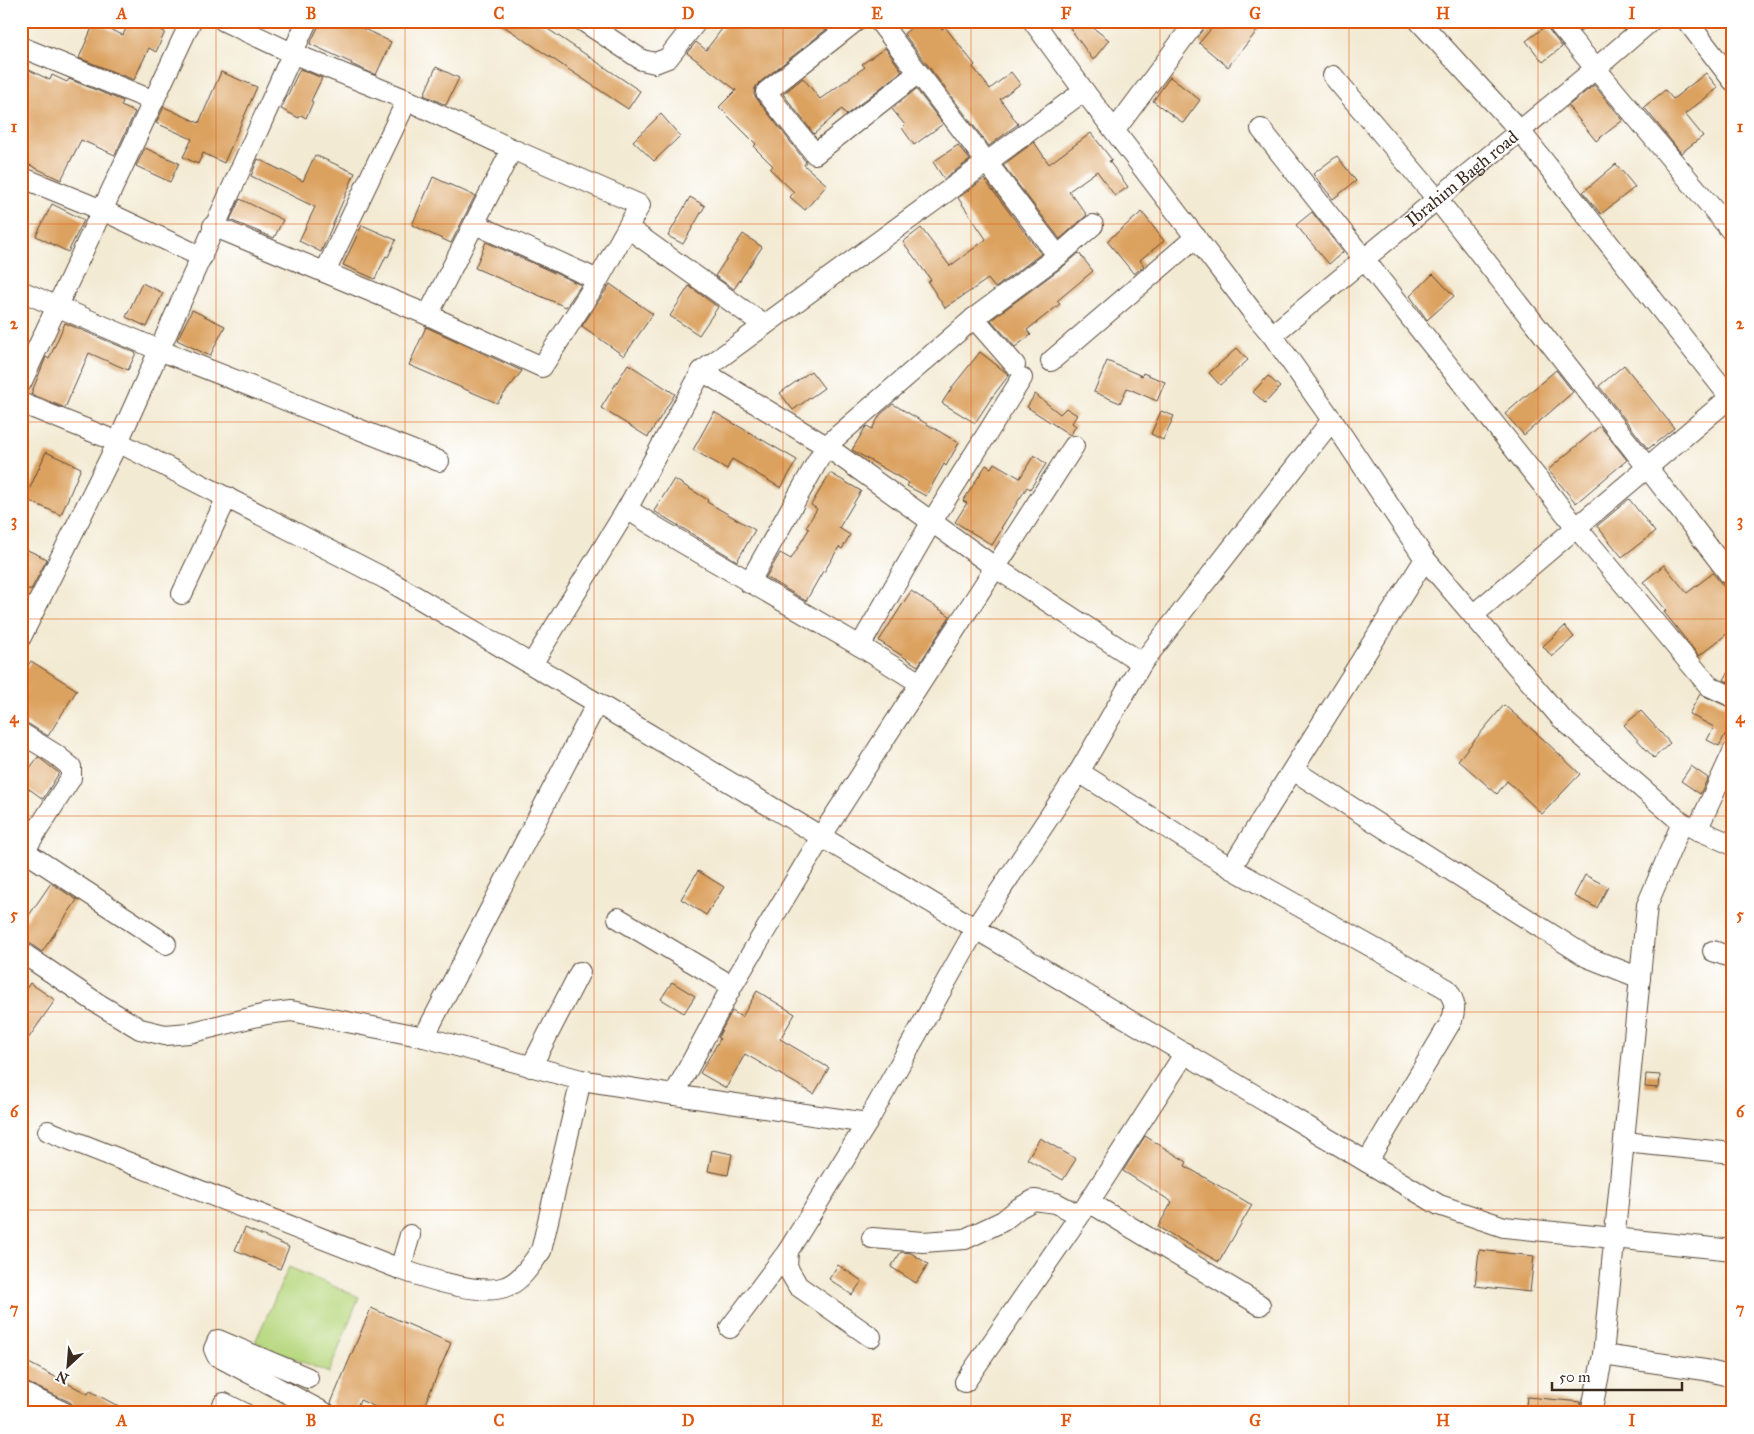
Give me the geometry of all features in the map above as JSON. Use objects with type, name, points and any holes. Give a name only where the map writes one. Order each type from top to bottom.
[{"type":"street","points":[[21,383],[191,21]]},
{"type":"street","points":[[213,226],[428,315],[542,367],[598,280],[640,205],[512,149],[407,100],[292,53],[224,21]]},
{"type":"street","points":[[21,637],[118,442],[306,21]]},
{"type":"street","points":[[583,21],[642,60],[655,63],[668,58],[697,21]]},
{"type":"street","points":[[856,21],[766,92],[815,154],[918,73]]},
{"type":"street","points":[[879,21],[1058,256]]},
{"type":"street","points":[[1115,130],[1196,21]]},
{"type":"street","points":[[1419,21],[1520,131],[1732,398],[1472,615]]},
{"type":"street","points":[[1556,21],[1733,233]]},
{"type":"street","name":"Ibrahim Bagh road","points":[[1272,334],[1651,21]]},
{"type":"street","points":[[1686,21],[1733,81]]},
{"type":"street","points":[[1039,24],[1084,92],[1115,130],[1251,310],[1272,334],[1425,559],[1472,615],[1561,718],[1689,826],[1733,845]]},
{"type":"street","points":[[21,47],[154,101]]},
{"type":"street","points":[[1333,76],[1437,199],[1733,579]]},
{"type":"street","points":[[532,664],[627,509],[702,371],[1084,92]]},
{"type":"street","points":[[324,272],[407,100]]},
{"type":"street","points":[[1261,129],[1576,528],[1709,686],[1733,697]]},
{"type":"street","points":[[428,315],[512,149]]},
{"type":"street","points":[[21,177],[102,210],[202,257]]},
{"type":"street","points":[[475,224],[598,280]]},
{"type":"street","points":[[749,582],[826,446],[974,318],[1058,256],[1093,225]]},
{"type":"street","points":[[628,228],[764,325]]},
{"type":"street","points":[[1051,361],[1196,238]]},
{"type":"street","points":[[21,291],[159,350],[438,461]]},
{"type":"street","points":[[860,646],[1019,372],[974,318]]},
{"type":"street","points":[[702,371],[826,446],[996,568],[1142,663]]},
{"type":"street","points":[[21,404],[118,442],[386,579],[532,664],[1439,1205],[1504,1227],[1733,1250]]},
{"type":"street","points":[[730,1328],[788,1251],[867,1123],[976,928],[1079,772],[1142,663],[1332,420]]},
{"type":"street","points":[[674,1095],[732,986],[821,836],[1074,446]]},
{"type":"street","points":[[182,594],[227,498]]},
{"type":"street","points":[[627,509],[920,683]]},
{"type":"street","points":[[1231,868],[1425,559]]},
{"type":"street","points":[[424,1037],[597,703]]},
{"type":"street","points":[[21,733],[55,754],[71,767],[71,778],[23,850],[166,944]]},
{"type":"street","points":[[1590,1413],[1603,1355],[1647,905],[1689,826],[1733,752]]},
{"type":"street","points":[[1292,770],[1587,957],[1640,978]]},
{"type":"street","points":[[1079,772],[1231,868],[1447,990],[1454,999],[1456,1009],[1452,1020],[1367,1162]]},
{"type":"street","points":[[618,918],[732,986]]},
{"type":"street","points":[[1713,951],[1733,958]]},
{"type":"street","points":[[21,952],[97,1003],[140,1029],[165,1036],[189,1033],[266,1014],[291,1011],[424,1037],[580,1080],[867,1123]]},
{"type":"street","points":[[531,1067],[580,972]]},
{"type":"street","points":[[965,1382],[1084,1208],[1185,1053]]},
{"type":"street","points":[[48,1131],[435,1282],[485,1289],[506,1287],[524,1274],[540,1251],[580,1080]]},
{"type":"street","points":[[1624,1142],[1733,1153]]},
{"type":"street","points":[[872,1238],[923,1242],[965,1239],[1004,1221],[1019,1208],[1034,1200],[1056,1203],[1084,1208],[1260,1305]]},
{"type":"street","points":[[400,1269],[410,1235]]},
{"type":"street","points":[[788,1251],[787,1268],[798,1286],[870,1337]]},
{"type":"street","points":[[308,1378],[218,1340],[214,1349],[217,1356],[325,1413]]},
{"type":"street","points":[[1603,1355],[1705,1370],[1733,1377]]},
{"type":"street","points":[[21,1392],[65,1413]]},
{"type":"street","points":[[219,1413],[224,1403],[244,1413]]},
{"type":"green space","points":[[289,1267],[359,1297],[329,1373],[255,1342]]},
{"type":"building","points":[[129,21],[141,21],[165,32],[156,52],[149,48],[134,80],[79,58],[94,23],[123,35]]},
{"type":"building","points":[[321,21],[360,21],[358,26],[391,42],[376,75],[310,44]]},
{"type":"building","points":[[496,21],[536,21],[640,91],[628,109]]},
{"type":"building","points":[[728,21],[837,21],[755,88],[754,94],[757,99],[806,162],[804,165],[827,185],[805,210],[790,197],[794,192],[770,169],[773,166],[754,147],[756,144],[719,107],[736,90],[687,53],[696,42],[706,50]]},
{"type":"building","points":[[918,21],[936,21],[942,29],[945,27],[975,65],[973,67],[990,89],[1011,72],[1020,84],[1000,99],[1018,124],[989,146],[904,34]]},
{"type":"building","points":[[1065,21],[1084,21],[1109,40],[1093,60]]},
{"type":"building","points":[[1218,21],[1265,21],[1228,67],[1199,43]]},
{"type":"building","points":[[1572,21],[1593,21],[1580,32]]},
{"type":"building","points":[[1546,26],[1562,47],[1543,62],[1526,41]]},
{"type":"building","points":[[885,48],[902,71],[846,115],[842,109],[814,134],[783,94],[803,78],[820,99],[865,67],[862,64]]},
{"type":"building","points":[[21,66],[50,80],[52,75],[67,82],[69,79],[123,101],[121,106],[135,112],[115,155],[81,140],[61,180],[21,161]]},
{"type":"building","points":[[436,67],[459,78],[446,105],[424,95]]},
{"type":"building","points":[[300,69],[322,78],[311,101],[313,102],[306,118],[301,115],[299,118],[281,109]]},
{"type":"building","points":[[221,72],[257,87],[224,163],[203,153],[198,164],[183,157],[192,139],[156,123],[164,107],[199,123]]},
{"type":"building","points":[[1706,73],[1718,88],[1685,114],[1703,136],[1681,153],[1644,107],[1665,90],[1673,99]]},
{"type":"building","points":[[1170,77],[1200,100],[1183,123],[1153,101]]},
{"type":"building","points":[[1594,85],[1623,120],[1596,141],[1568,106]]},
{"type":"building","points":[[916,89],[943,124],[914,145],[902,128],[905,125],[892,109]]},
{"type":"building","points":[[661,114],[680,136],[654,161],[633,141]]},
{"type":"building","points":[[1091,133],[1112,160],[1109,161],[1128,187],[1115,196],[1097,171],[1069,191],[1087,215],[1060,239],[1003,165],[1034,142],[1049,164]]},
{"type":"building","points":[[958,145],[970,160],[944,179],[933,162]]},
{"type":"building","points":[[145,148],[179,163],[170,182],[136,166]]},
{"type":"building","points":[[315,155],[355,173],[321,252],[299,241],[315,207],[251,176],[258,159],[303,181]]},
{"type":"building","points":[[1337,156],[1356,181],[1333,199],[1313,174]]},
{"type":"building","points":[[1616,164],[1635,187],[1601,214],[1583,192]]},
{"type":"building","points":[[433,177],[475,196],[451,243],[412,225]]},
{"type":"building","points":[[984,179],[1041,254],[995,288],[988,279],[945,308],[928,282],[931,280],[903,242],[921,228],[950,266],[984,241],[986,239],[958,198]]},
{"type":"building","points":[[690,197],[705,206],[683,244],[668,236]]},
{"type":"building","points":[[240,199],[283,220],[274,238],[230,220]]},
{"type":"building","points":[[52,204],[84,220],[68,252],[36,236]]},
{"type":"building","points":[[1142,212],[1164,241],[1140,260],[1144,266],[1134,274],[1107,241]]},
{"type":"building","points":[[1312,212],[1343,252],[1329,264],[1296,225]]},
{"type":"building","points":[[362,225],[396,240],[375,279],[343,265]]},
{"type":"building","points":[[743,234],[762,247],[734,289],[715,276]]},
{"type":"building","points":[[486,242],[581,285],[566,307],[475,268]]},
{"type":"building","points":[[1079,253],[1093,271],[1057,301],[1060,304],[1027,330],[1031,335],[1015,347],[991,320]]},
{"type":"building","points":[[1433,274],[1454,296],[1427,320],[1410,296]]},
{"type":"building","points":[[142,283],[163,293],[147,327],[126,317]]},
{"type":"building","points":[[610,284],[653,314],[624,356],[582,326]]},
{"type":"building","points":[[689,286],[718,307],[699,335],[670,316]]},
{"type":"building","points":[[192,310],[225,326],[210,356],[177,340]]},
{"type":"building","points":[[65,323],[136,353],[128,370],[89,353],[65,408],[31,394],[46,357],[49,359]]},
{"type":"building","points":[[426,327],[522,371],[497,403],[409,365]]},
{"type":"building","points":[[1237,348],[1248,360],[1220,385],[1209,373]]},
{"type":"building","points":[[980,352],[1009,375],[975,423],[942,403]]},
{"type":"building","points":[[1107,361],[1142,376],[1143,373],[1165,382],[1157,401],[1127,388],[1120,403],[1094,392]]},
{"type":"building","points":[[628,364],[675,394],[648,437],[601,408]]},
{"type":"building","points":[[1624,365],[1674,428],[1648,449],[1599,386]]},
{"type":"building","points":[[1556,370],[1573,392],[1524,435],[1505,414]]},
{"type":"building","points":[[811,371],[824,388],[793,410],[780,393]]},
{"type":"building","points":[[1268,376],[1280,387],[1265,403],[1253,392]]},
{"type":"building","points":[[1035,394],[1060,414],[1066,408],[1077,415],[1072,423],[1076,426],[1070,435],[1027,407]]},
{"type":"building","points":[[893,404],[959,443],[946,466],[944,464],[926,496],[907,486],[909,483],[852,450],[865,428],[867,426],[872,429],[880,415]]},
{"type":"building","points":[[1161,411],[1174,416],[1163,440],[1151,434]]},
{"type":"building","points":[[714,412],[797,460],[781,488],[732,459],[727,469],[693,450]]},
{"type":"building","points":[[1600,426],[1627,460],[1576,503],[1548,470]]},
{"type":"building","points":[[46,452],[81,468],[61,515],[25,499]]},
{"type":"building","points":[[1034,455],[1046,464],[1030,489],[1027,487],[992,545],[955,522],[967,503],[963,501],[986,465],[991,468],[994,463],[1020,478]]},
{"type":"building","points":[[830,473],[861,491],[839,528],[850,535],[842,549],[839,547],[823,571],[806,601],[766,577],[780,553],[791,559],[809,529],[806,527],[817,509],[811,505]]},
{"type":"building","points":[[674,479],[708,500],[707,502],[755,530],[737,561],[654,511]]},
{"type":"building","points":[[1629,499],[1655,532],[1622,557],[1597,526]]},
{"type":"building","points":[[21,547],[47,559],[31,590],[21,586]]},
{"type":"building","points":[[1664,565],[1687,593],[1713,573],[1724,587],[1733,591],[1733,629],[1699,656],[1643,582]]},
{"type":"building","points":[[911,591],[950,616],[918,666],[879,641]]},
{"type":"building","points":[[1565,626],[1574,637],[1552,657],[1543,646]]},
{"type":"building","points":[[31,661],[77,690],[48,736],[21,721],[21,676]]},
{"type":"building","points":[[1733,664],[1733,684],[1724,680]]},
{"type":"building","points":[[1700,694],[1733,709],[1733,720],[1719,746],[1707,740],[1714,727],[1689,714]]},
{"type":"building","points":[[1504,705],[1580,774],[1542,814],[1507,781],[1497,794],[1458,760]]},
{"type":"building","points":[[1641,711],[1670,743],[1654,758],[1624,725]]},
{"type":"building","points":[[38,757],[59,773],[43,799],[21,783],[21,780]]},
{"type":"building","points":[[1691,766],[1708,778],[1700,794],[1681,781]]},
{"type":"building","points":[[698,871],[724,887],[706,915],[681,899]]},
{"type":"building","points":[[1585,875],[1608,887],[1597,908],[1574,896]]},
{"type":"building","points":[[51,883],[77,900],[42,952],[28,942],[21,940],[21,927]]},
{"type":"building","points":[[672,982],[695,996],[684,1013],[661,999]]},
{"type":"building","points":[[30,983],[55,1000],[21,1049],[21,996]]},
{"type":"building","points":[[757,991],[795,1014],[780,1039],[829,1068],[814,1094],[745,1054],[726,1088],[700,1073],[720,1039],[718,1037],[732,1011],[742,1017]]},
{"type":"building","points":[[1646,1074],[1660,1075],[1659,1088],[1645,1087]]},
{"type":"building","points":[[1145,1136],[1187,1162],[1185,1166],[1252,1205],[1219,1262],[1158,1227],[1172,1202],[1123,1171]]},
{"type":"building","points":[[1040,1138],[1076,1159],[1063,1180],[1027,1159]]},
{"type":"building","points":[[712,1150],[732,1154],[728,1175],[708,1171]]},
{"type":"building","points":[[245,1228],[289,1247],[280,1269],[235,1250]]},
{"type":"building","points":[[1479,1250],[1534,1256],[1530,1292],[1475,1286]]},
{"type":"building","points":[[901,1252],[911,1253],[928,1264],[916,1283],[891,1267]]},
{"type":"building","points":[[838,1265],[862,1281],[852,1295],[829,1279]]},
{"type":"building","points":[[371,1308],[451,1343],[421,1413],[389,1413],[360,1400],[354,1413],[345,1413],[336,1409],[331,1403]]},
{"type":"building","points":[[21,1359],[88,1394],[90,1391],[131,1413],[77,1413],[75,1407],[70,1402],[21,1380]]},
{"type":"building","points":[[1527,1397],[1581,1402],[1579,1413],[1525,1413]]}]
